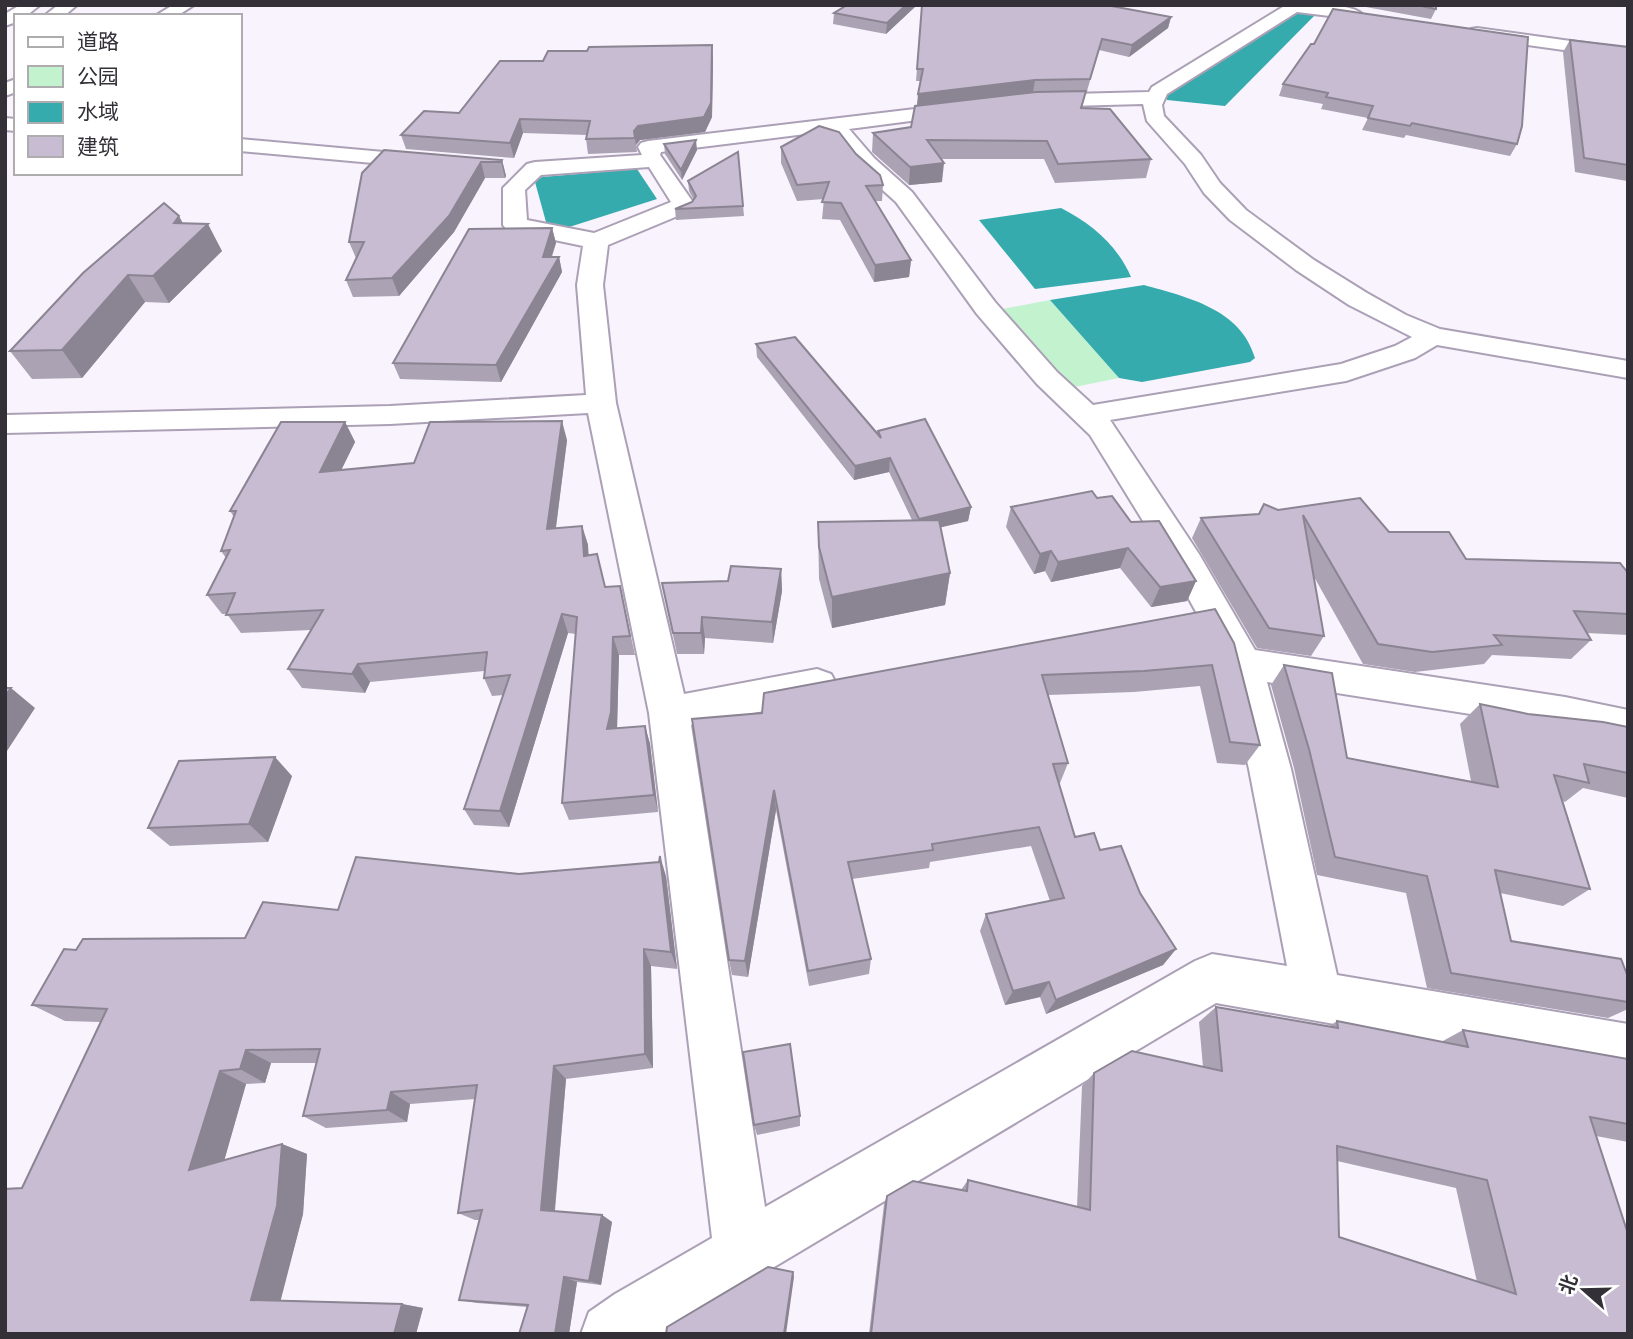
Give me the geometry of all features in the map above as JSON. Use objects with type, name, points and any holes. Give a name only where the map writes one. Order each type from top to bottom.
[{"type":"main road","points":[[167,14],[186,5]]},
{"type":"main road","points":[[1320,5],[1365,16],[1294,7],[1159,91],[1152,105],[1154,117],[1192,160],[1212,188],[1238,215],[1305,265],[1397,321],[1433,336],[1628,370]]},
{"type":"main road","points":[[1459,30],[1628,54]]},
{"type":"main road","points":[[1006,104],[1155,98]]},
{"type":"main road","points":[[655,160],[521,168],[514,188],[515,225],[596,241],[684,205],[648,147],[980,107]]},
{"type":"main road","points":[[834,124],[875,173],[904,197],[986,308],[1047,378],[1101,429],[1187,563],[1243,663],[1270,769],[1317,995]]},
{"type":"main road","points":[[242,145],[453,163]]},
{"type":"main road","points":[[596,241],[590,285],[601,403],[668,713],[743,1253]]},
{"type":"main road","points":[[1086,415],[1346,372],[1405,352],[1433,336]]},
{"type":"main road","points":[[5,424],[390,415],[601,403]]},
{"type":"main road","points":[[1174,620],[1214,612]]},
{"type":"main road","points":[[1243,663],[1565,713],[1628,727]]},
{"type":"main road","points":[[668,713],[846,680]]},
{"type":"main road","points":[[611,1334],[636,1315],[1212,978],[1628,1050]]},
{"type":"green space","points":[[1050,300],[1119,378],[1045,393],[981,313]]},
{"type":"water","points":[[1297,11],[1316,14],[1225,106],[1167,100],[1167,94]]},
{"type":"water","points":[[637,169],[657,199],[563,229],[546,222],[535,182],[542,177]]},
{"type":"water","points":[[1061,208],[1102,236],[1119,255],[1131,277],[1035,289],[979,220]]},
{"type":"water","points":[[1144,285],[1194,300],[1225,317],[1248,341],[1255,358],[1250,362],[1142,382],[1119,378],[1050,300]]},
{"type":"building","points":[[847,5],[906,5],[887,23],[834,13]]},
{"type":"building","points":[[922,5],[1106,5],[1171,17],[1132,45],[1102,39],[1090,79],[1035,80],[918,94],[923,69],[917,69]]},
{"type":"building","points":[[1416,5],[1436,5],[1436,9]]},
{"type":"building","points":[[1333,9],[1528,37],[1522,126],[1517,144],[1412,123],[1410,126],[1368,118],[1373,106],[1326,97],[1328,93],[1283,84],[1311,44],[1314,44]]},
{"type":"building","points":[[1570,40],[1628,47],[1628,165],[1584,158]]},
{"type":"building","points":[[712,45],[711,103],[704,117],[638,126],[634,131],[635,138],[586,139],[590,121],[520,119],[510,143],[401,135],[424,111],[459,113],[500,61],[543,61],[548,51],[587,51],[589,47]]},
{"type":"building","points":[[1086,91],[1081,108],[1110,109],[1151,159],[1058,164],[1047,141],[927,140],[944,163],[910,167],[873,133],[911,127],[915,106],[1036,92]]},
{"type":"building","points":[[819,126],[839,132],[856,154],[880,175],[883,185],[866,186],[911,260],[875,265],[841,203],[822,202],[829,182],[797,185],[781,147]]},
{"type":"building","points":[[696,140],[681,170],[664,144]]},
{"type":"building","points":[[384,150],[502,160],[481,162],[449,216],[392,278],[346,280],[364,242],[349,242],[362,173]]},
{"type":"building","points":[[738,152],[743,206],[675,209],[692,202],[696,196],[688,181]]},
{"type":"building","points":[[164,203],[179,216],[174,223],[208,224],[153,276],[128,275],[62,350],[10,351],[83,273]]},
{"type":"building","points":[[552,228],[543,257],[559,257],[496,365],[393,363],[469,229]]},
{"type":"building","points":[[795,337],[881,438],[878,431],[925,419],[971,507],[919,519],[890,458],[855,466],[756,344]]},
{"type":"building","points":[[562,421],[547,529],[582,526],[584,556],[597,554],[605,587],[620,586],[630,636],[613,637],[611,712],[607,729],[645,726],[654,795],[562,803],[577,617],[562,614],[500,811],[464,809],[510,675],[484,678],[487,652],[358,664],[352,674],[288,669],[323,610],[226,615],[235,593],[207,595],[230,550],[221,551],[236,511],[230,511],[281,422],[345,422],[320,472],[414,463],[430,422]]},
{"type":"building","points":[[1092,491],[1097,498],[1112,496],[1131,522],[1159,521],[1196,581],[1160,587],[1128,548],[1058,562],[1051,551],[1040,554],[1011,507]]},
{"type":"building","points":[[1360,498],[1389,532],[1449,532],[1466,559],[1620,563],[1628,573],[1628,614],[1574,611],[1591,640],[1494,635],[1502,645],[1432,652],[1378,644],[1303,515],[1324,636],[1269,628],[1201,518],[1259,514],[1264,504],[1278,510]]},
{"type":"building","points":[[939,520],[950,573],[832,597],[819,547],[818,522]]},
{"type":"building","points":[[731,566],[781,569],[772,622],[702,617],[701,633],[673,633],[662,583],[728,581]]},
{"type":"building","points":[[1215,609],[1234,643],[1260,745],[1230,742],[1212,665],[1042,675],[1068,763],[1053,764],[1075,837],[1094,833],[1100,850],[1121,846],[1140,893],[1176,949],[1056,1000],[1049,982],[1013,991],[986,914],[1064,898],[1039,827],[932,844],[933,850],[848,862],[871,959],[808,971],[774,790],[745,961],[729,960],[692,719],[762,713],[764,693]]},
{"type":"building","points":[[1284,665],[1332,673],[1347,758],[1498,787],[1480,704],[1528,714],[1628,727],[1628,773],[1584,764],[1589,783],[1554,775],[1590,889],[1495,870],[1511,941],[1621,959],[1628,977],[1628,1002],[1451,973],[1427,876],[1335,857],[1309,749]]},
{"type":"building","points":[[275,757],[249,824],[148,828],[179,761]]},
{"type":"building","points":[[660,856],[671,952],[644,949],[645,1054],[554,1066],[541,1210],[602,1215],[589,1281],[564,1277],[555,1334],[519,1334],[528,1305],[459,1300],[482,1210],[458,1213],[477,1085],[391,1092],[387,1110],[303,1116],[320,1049],[246,1050],[240,1069],[220,1071],[189,1170],[282,1144],[277,1206],[251,1300],[402,1304],[394,1334],[5,1334],[5,1189],[22,1188],[107,1009],[32,1005],[64,949],[76,950],[83,939],[245,938],[263,902],[338,910],[356,857],[519,874],[659,862]]},
{"type":"building","points":[[1216,1007],[1338,1028],[1337,1021],[1468,1047],[1463,1030],[1628,1059],[1628,1124],[1590,1117],[1628,1234],[1628,1334],[871,1334],[887,1196],[913,1181],[967,1191],[968,1180],[1090,1210],[1094,1073],[1132,1051],[1222,1071]],"holes":[[[1337,1146],[1487,1180],[1516,1294],[1339,1237]]]},
{"type":"building","points":[[790,1044],[800,1116],[754,1125],[743,1052]]},
{"type":"building","points":[[768,1267],[793,1272],[784,1334],[666,1334],[667,1327]]}]
